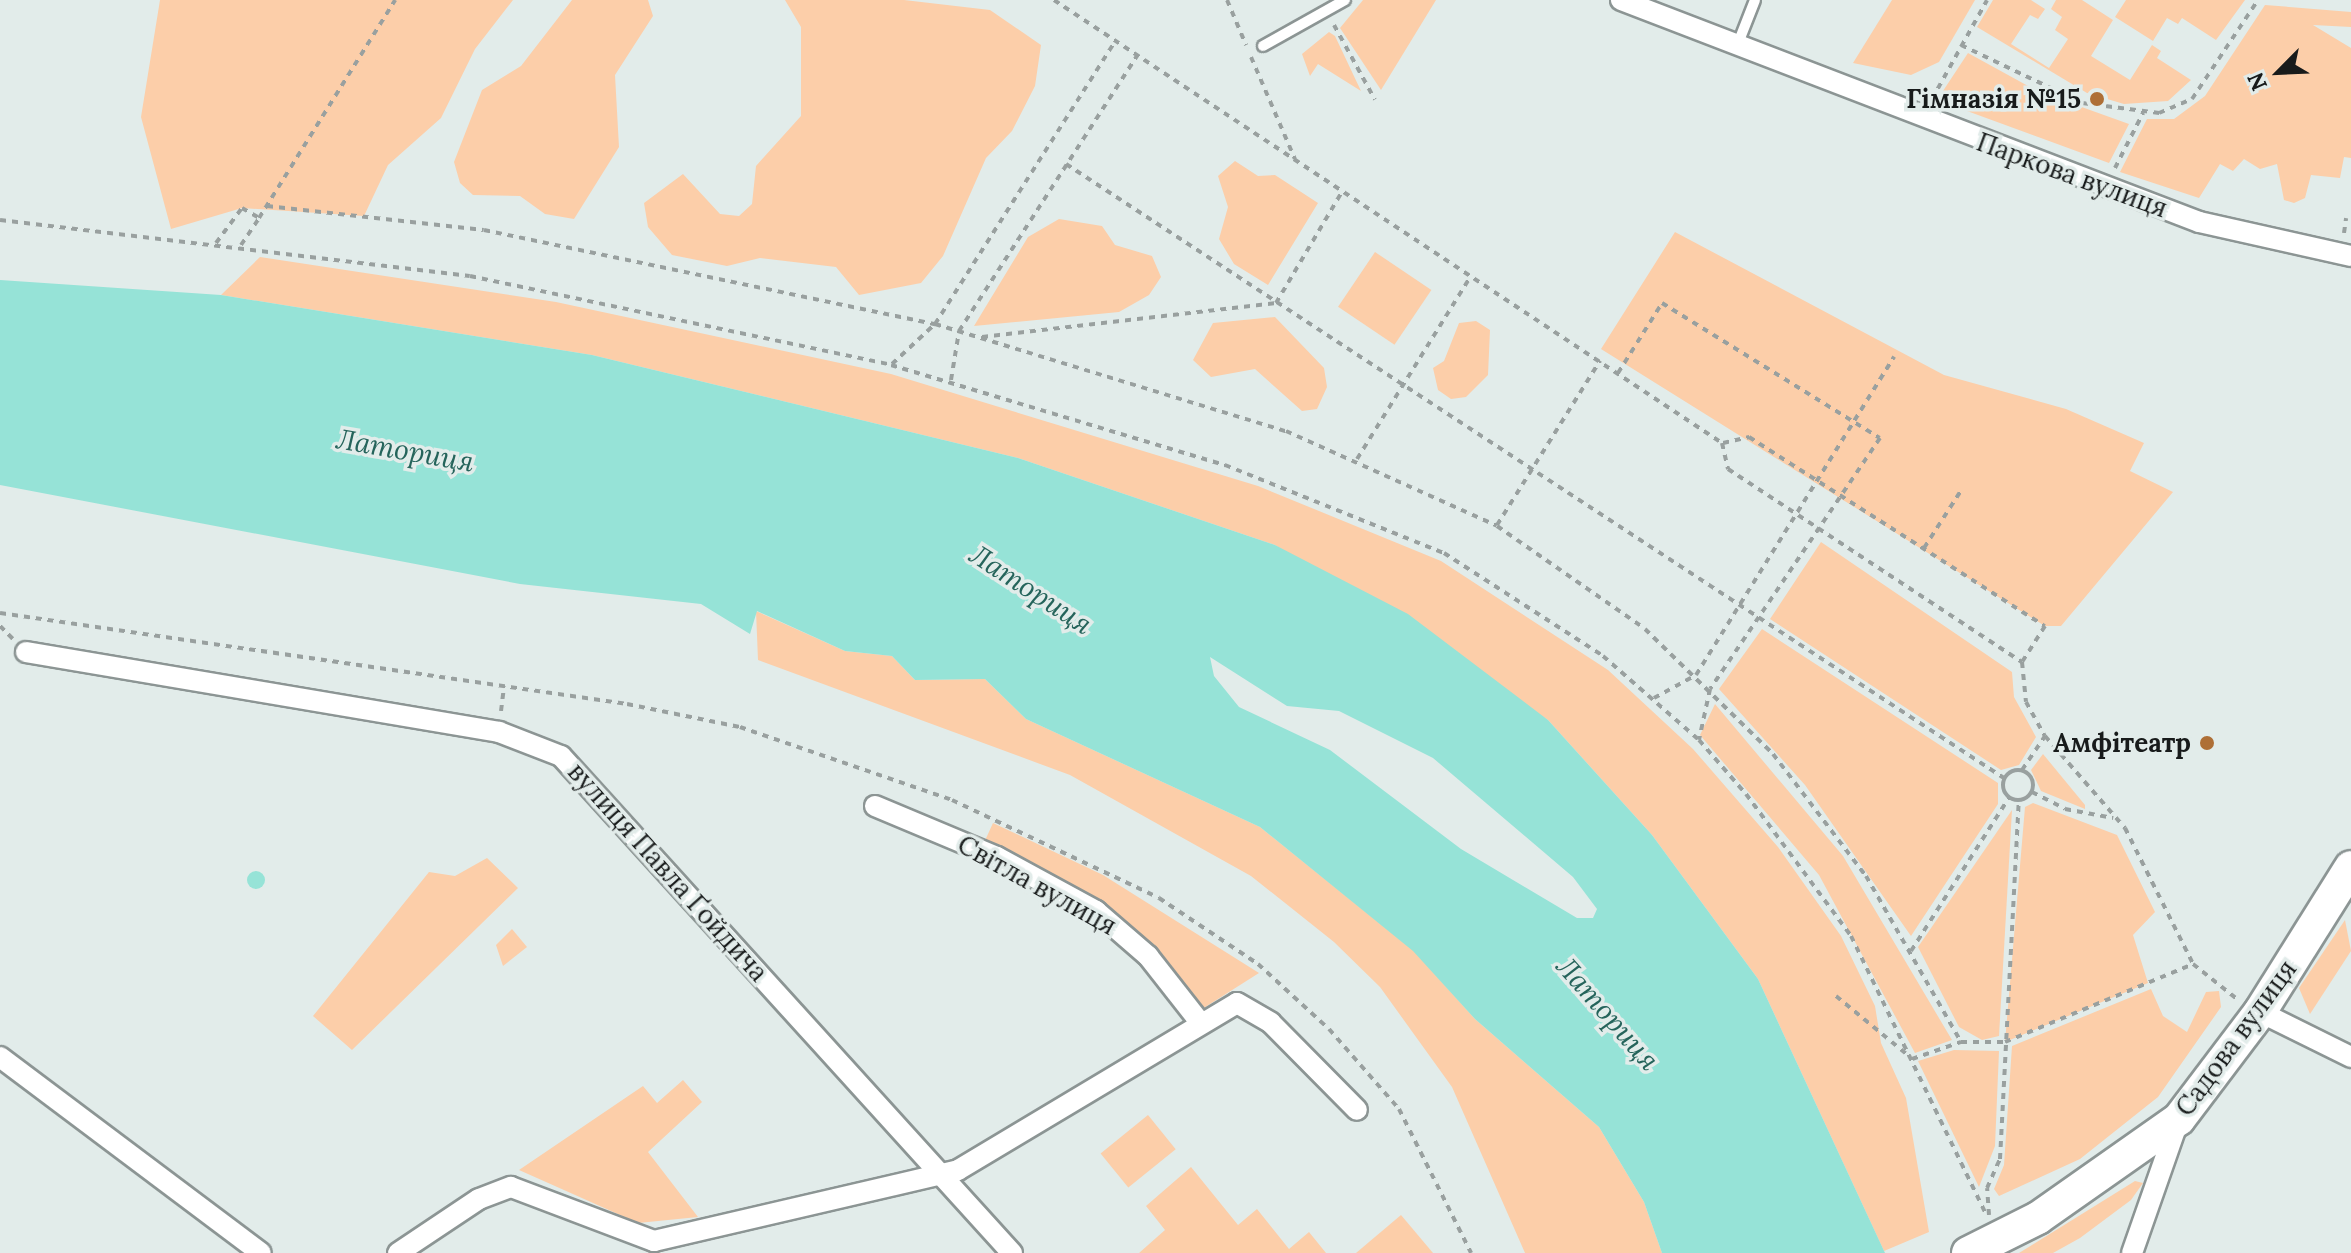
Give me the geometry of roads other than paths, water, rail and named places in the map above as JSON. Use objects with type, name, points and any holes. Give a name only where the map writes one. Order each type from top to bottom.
[{"type":"main road","name":"Садова вулиця","points":[[1969,1252],[2038,1218],[2179,1119],[2260,1012],[2351,867]]},
{"type":"street","name":"Паркова вулиця","points":[[1621,0],[1736,47],[2199,222],[2347,248]]},
{"type":"street","name":"вулиця Павла Ґойдича","points":[[26,652],[499,732],[561,756],[582,774],[1012,1253]]},
{"type":"street","name":"Світла вулиця","points":[[875,806],[997,857],[1096,911],[1148,956],[1199,1021]]},
{"type":"street","points":[[398,1253],[479,1199],[511,1187],[549,1196],[626,1236],[681,1246],[939,1171],[958,1170],[1224,1006],[1252,1009],[1357,1110]]},
{"type":"street","points":[[2260,1012],[2351,1057]]},
{"type":"street","points":[[0,1057],[261,1253]]},
{"type":"street","points":[[2132,1253],[2179,1119]]},
{"type":"lane","points":[[1263,46],[1345,0]]},
{"type":"lane","points":[[1736,47],[1755,0]]},
{"type":"water","name":"Латориця","points":[[0,280],[221,295],[592,355],[1018,458],[1275,545],[1408,614],[1548,720],[1652,835],[1758,979],[1885,1253],[1662,1253],[1644,1202],[1599,1127],[1475,1019],[1413,951],[1260,827],[1026,719],[985,679],[915,680],[892,656],[845,651],[757,611],[750,634],[701,604],[520,584],[0,485]],"holes":[[[1210,657],[1287,706],[1339,711],[1433,758],[1573,877],[1597,909],[1593,918],[1577,918],[1461,849],[1330,750],[1239,707],[1214,676]]]},
{"type":"water","points":[[256,871],[265,880],[256,889],[247,880]]},
{"type":"place","name":"Гімназія №15","points":[[2097,99]]},
{"type":"place","name":"Амфітеатр","points":[[2207,743]]}]
